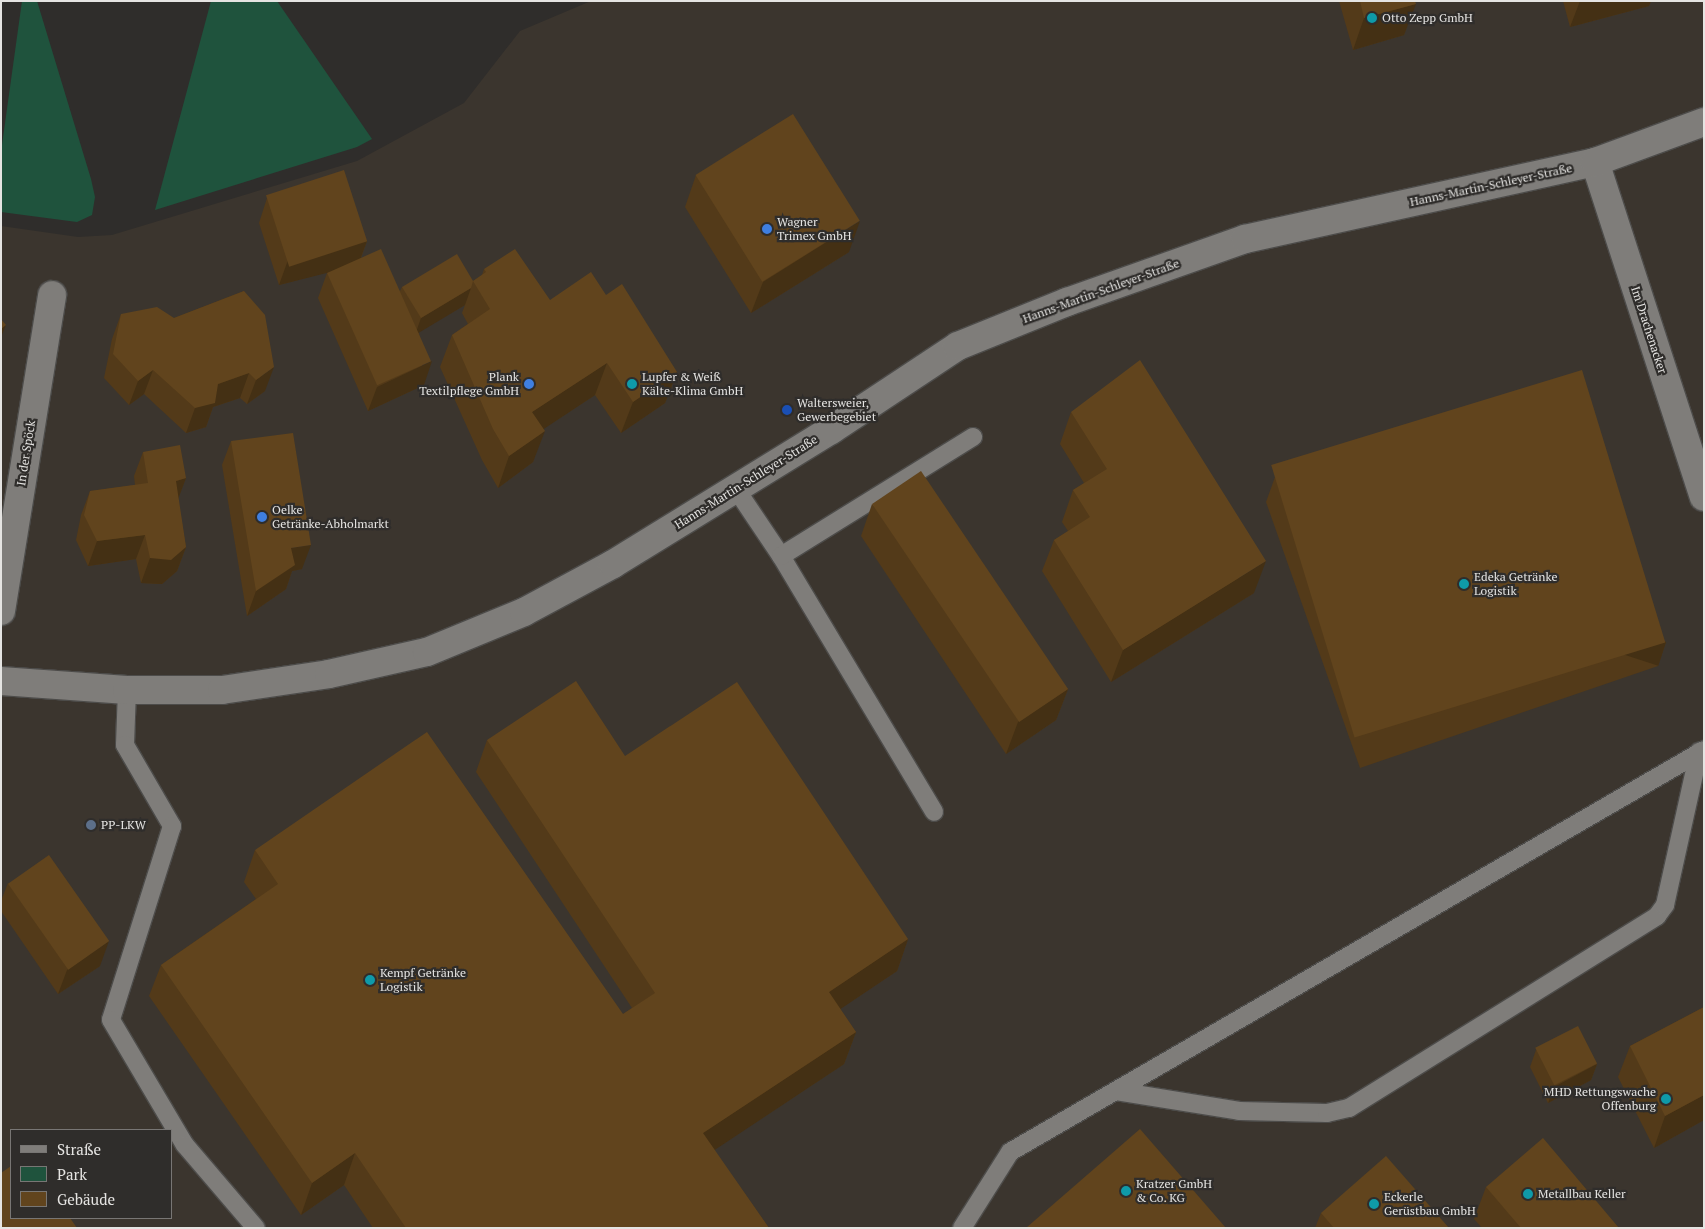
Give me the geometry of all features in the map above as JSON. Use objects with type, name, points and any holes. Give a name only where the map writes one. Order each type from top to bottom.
[{"type":"street","name":"Hanns-Martin-Schleyer-Straße","points":[[1,681],[127,690],[222,690],[329,674],[426,652],[524,612],[613,564],[736,489],[958,346],[1067,302],[1245,239],[1595,162],[1704,122]]},
{"type":"street","name":"Im Drachenacker","points":[[1595,162],[1704,497]]},
{"type":"street","name":"In der Spöck","points":[[1,611],[52,296]]},
{"type":"lane","points":[[781,556],[973,437]]},
{"type":"lane","points":[[736,489],[781,556],[934,812]]},
{"type":"lane","points":[[127,690],[125,745],[172,826],[111,1020],[185,1145],[256,1228]]},
{"type":"lane","points":[[1116,1091],[1239,1111],[1327,1113],[1349,1108],[1657,916],[1664,905],[1701,751]]},
{"type":"lane","points":[[962,1228],[1010,1152],[1701,751]]},
{"type":"shaded area","points":[[591,1],[1704,1],[1704,1228],[1,1228],[1,226],[78,237],[112,235],[357,161],[464,103],[520,31]]},
{"type":"green space","points":[[22,1],[37,1],[91,179],[95,197],[92,215],[77,222],[1,212],[1,152]]},
{"type":"green space","points":[[211,1],[277,1],[372,139],[357,147],[155,210]]},
{"type":"building","points":[[1360,1],[1415,1],[1416,4],[1364,18]]},
{"type":"building","name":"Wagner Trimex GmbH","points":[[793,114],[860,221],[762,282],[695,175]]},
{"type":"building","points":[[344,170],[367,241],[289,267],[266,195]]},
{"type":"building","points":[[381,249],[431,361],[377,385],[327,273]]},
{"type":"building","name":"Plank Textilpflege GmbH","points":[[515,249],[550,300],[591,272],[606,295],[622,284],[677,372],[633,402],[607,363],[532,412],[545,431],[509,456],[493,429],[452,335],[490,309],[473,281],[486,272],[484,269]]},
{"type":"building","points":[[457,254],[473,281],[471,288],[421,318],[402,287]]},
{"type":"building","points":[[244,291],[265,315],[274,367],[256,380],[249,373],[218,384],[215,403],[195,408],[153,370],[138,381],[113,354],[121,314],[157,307],[174,318]]},
{"type":"building","points":[[1,319],[6,325],[1,329]]},
{"type":"building","points":[[1140,360],[1266,561],[1123,650],[1054,540],[1090,517],[1073,490],[1107,469],[1071,412]]},
{"type":"building","name":"Edeka Getränke Logistik","points":[[1582,370],[1665,643],[1355,738],[1271,465]]},
{"type":"building","name":"Oelke Getränke-Abholmarkt","points":[[293,433],[311,545],[291,548],[295,565],[256,591],[231,441]]},
{"type":"building","points":[[180,445],[186,478],[176,481],[186,547],[171,560],[150,558],[145,535],[97,541],[84,515],[90,491],[148,483],[143,452]]},
{"type":"building","points":[[921,471],[1068,689],[1019,722],[872,504]]},
{"type":"building","points":[[576,681],[625,756],[737,682],[908,939],[829,992],[856,1032],[703,1133],[769,1228],[406,1228],[355,1153],[312,1183],[161,965],[278,884],[255,850],[427,732],[623,1014],[655,993],[487,740]]},
{"type":"building","points":[[49,855],[109,941],[68,970],[8,884]]},
{"type":"building","points":[[1704,1007],[1704,1095],[1665,1116],[1630,1046]]},
{"type":"building","points":[[1578,1026],[1597,1063],[1554,1085],[1535,1048]]},
{"type":"building","points":[[1140,1129],[1226,1228],[1026,1228]]},
{"type":"building","points":[[1543,1138],[1619,1228],[1521,1228],[1486,1187]]},
{"type":"building","points":[[1386,1156],[1449,1228],[1334,1228],[1321,1213]]},
{"type":"building","points":[[10,1167],[10,1219],[71,1219],[77,1228],[1,1228],[1,1173]]},
{"type":"place","name":"Otto Zepp GmbH","points":[[1372,18]]},
{"type":"place","name":"Wagner Trimex GmbH","points":[[767,229]]},
{"type":"place","name":"Plank Textilpflege GmbH","points":[[529,384]]},
{"type":"place","name":"Lupfer & Weiß Kälte-Klima GmbH","points":[[632,384]]},
{"type":"place","name":"Waltersweier, Gewerbegebiet","points":[[787,410]]},
{"type":"place","name":"Oelke Getränke-Abholmarkt","points":[[262,517]]},
{"type":"place","name":"Edeka Getränke Logistik","points":[[1464,584]]},
{"type":"place","name":"PP-LKW","points":[[91,825]]},
{"type":"place","name":"Kempf Getränke Logistik","points":[[370,980]]},
{"type":"place","name":"MHD Rettungswache Offenburg","points":[[1666,1099]]},
{"type":"place","name":"Kratzer GmbH & Co. KG","points":[[1126,1191]]},
{"type":"place","name":"Metallbau Keller","points":[[1528,1194]]},
{"type":"place","name":"Eckerle Gerüstbau GmbH","points":[[1374,1204]]}]
